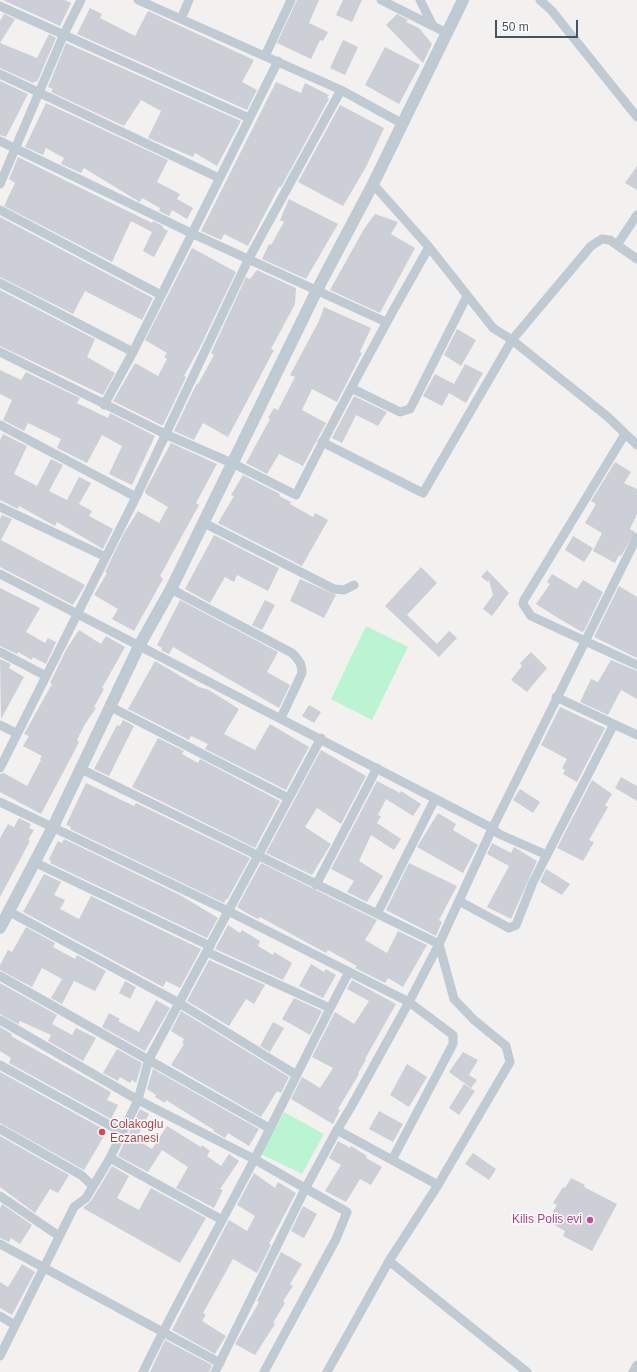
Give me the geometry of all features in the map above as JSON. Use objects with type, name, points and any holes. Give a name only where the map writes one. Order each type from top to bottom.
[{"type":"street","points":[[0,184],[38,92],[81,0]]},
{"type":"street","points":[[138,0],[341,90],[403,124]]},
{"type":"street","points":[[181,19],[190,0]]},
{"type":"street","points":[[265,56],[291,0]]},
{"type":"street","points":[[381,0],[447,33]]},
{"type":"street","points":[[420,0],[433,26]]},
{"type":"street","points":[[0,928],[53,827],[111,708],[139,646],[171,590],[234,464],[317,290],[373,184],[463,0]]},
{"type":"street","points":[[540,0],[552,11],[637,117]]},
{"type":"street","points":[[0,6],[249,118]]},
{"type":"street","points":[[104,405],[134,352],[191,234],[278,61]]},
{"type":"street","points":[[0,74],[219,178]]},
{"type":"street","points":[[0,768],[16,733],[136,497],[249,258],[341,90]]},
{"type":"street","points":[[0,141],[191,234],[249,258],[386,322]]},
{"type":"street","points":[[373,184],[430,247],[493,328],[512,340],[608,417],[637,445]]},
{"type":"street","points":[[0,210],[161,295]]},
{"type":"street","points":[[617,245],[637,215]]},
{"type":"street","points":[[322,442],[423,493],[512,340],[591,246],[602,239],[610,240],[637,259]]},
{"type":"street","points":[[0,353],[104,405],[234,464],[296,495],[322,442],[386,322],[430,247]]},
{"type":"street","points":[[0,283],[134,352]]},
{"type":"street","points":[[351,388],[400,412],[410,409],[467,296]]},
{"type":"street","points":[[0,425],[136,497]]},
{"type":"street","points":[[626,434],[524,600],[524,608],[531,616],[637,665]]},
{"type":"street","points":[[0,507],[106,557]]},
{"type":"street","points":[[204,523],[334,589],[344,590],[354,585]]},
{"type":"street","points":[[215,1372],[305,1189],[336,1130],[351,1107],[409,1002],[439,944],[556,697],[586,641],[637,537]]},
{"type":"street","points":[[0,574],[77,615],[321,738],[492,830],[547,855]]},
{"type":"street","points":[[171,590],[292,653],[298,659],[302,666],[302,674],[281,718]]},
{"type":"street","points":[[0,652],[46,676]]},
{"type":"street","points":[[556,697],[637,735]]},
{"type":"street","points":[[111,708],[288,798]]},
{"type":"street","points":[[459,901],[509,928],[516,925],[533,882],[614,724]]},
{"type":"street","points":[[0,725],[16,733]]},
{"type":"street","points":[[0,1356],[43,1266],[74,1207],[86,1198],[110,1158],[138,1100],[149,1059],[321,738]]},
{"type":"street","points":[[316,885],[377,768]]},
{"type":"street","points":[[81,769],[439,944],[454,999],[474,1020],[506,1046],[510,1062],[438,1185],[389,1261],[327,1372]]},
{"type":"street","points":[[377,914],[435,799]]},
{"type":"street","points":[[0,802],[228,911],[409,1002],[453,1035],[453,1044],[392,1160]]},
{"type":"street","points":[[34,862],[330,1008]]},
{"type":"street","points":[[8,911],[179,1003],[295,1074]]},
{"type":"street","points":[[143,1372],[162,1332],[254,1159],[295,1074],[349,972]]},
{"type":"street","points":[[0,976],[269,1128]]},
{"type":"street","points":[[0,1020],[138,1100],[254,1159],[347,1212],[336,1239],[264,1372]]},
{"type":"street","points":[[0,1065],[122,1132]]},
{"type":"street","points":[[0,1129],[81,1175],[93,1186]]},
{"type":"street","points":[[336,1130],[438,1185]]},
{"type":"street","points":[[110,1158],[222,1220]]},
{"type":"street","points":[[0,1196],[59,1236]]},
{"type":"street","points":[[0,1244],[220,1363]]},
{"type":"street","points":[[389,1261],[527,1372]]},
{"type":"street","points":[[0,1316],[15,1325]]},
{"type":"street","points":[[633,1372],[637,1365]]},
{"type":"green space","points":[[366,626],[408,647],[372,720],[331,699]]},
{"type":"green space","points":[[284,1112],[324,1134],[302,1174],[261,1154]]},
{"type":"building","points":[[3,0],[65,0],[71,3],[60,26]]},
{"type":"building","points":[[297,0],[319,0],[309,23],[328,32],[323,41],[320,40],[311,59],[277,43]]},
{"type":"building","points":[[343,0],[362,0],[352,22],[336,15]]},
{"type":"building","points":[[90,8],[102,14],[100,18],[135,36],[148,11],[254,60],[242,82],[257,90],[247,110],[77,34]]},
{"type":"building","points":[[4,14],[15,19],[0,43],[0,21]]},
{"type":"building","points":[[397,14],[408,20],[406,22],[419,28],[432,44],[423,63],[386,25]]},
{"type":"building","points":[[49,34],[56,38],[37,82],[35,81],[33,83],[0,68],[0,43],[37,58]]},
{"type":"building","points":[[343,40],[358,47],[345,75],[330,68]]},
{"type":"building","points":[[66,43],[241,121],[217,166],[195,153],[193,157],[148,138],[161,111],[141,100],[124,126],[51,92],[53,89],[48,87]]},
{"type":"building","points":[[385,47],[420,65],[399,104],[365,85]]},
{"type":"building","points":[[0,81],[28,94],[6,137],[0,135]]},
{"type":"building","points":[[276,82],[301,93],[305,83],[329,95],[327,98],[329,99],[281,187],[279,187],[248,246],[224,234],[221,240],[201,231]]},
{"type":"building","points":[[46,103],[168,160],[157,182],[180,194],[177,199],[193,208],[187,219],[172,210],[169,216],[159,211],[160,208],[142,198],[140,202],[84,168],[81,173],[61,164],[64,158],[46,148],[43,155],[25,147]]},
{"type":"building","points":[[340,105],[384,128],[366,167],[343,206],[298,182]]},
{"type":"building","points":[[18,157],[152,223],[153,221],[163,226],[163,228],[168,231],[154,257],[143,251],[152,232],[131,221],[112,262],[4,206],[15,183],[9,179]]},
{"type":"building","points":[[637,166],[637,190],[625,183]]},
{"type":"building","points":[[289,199],[338,224],[306,279],[262,259],[269,244],[271,245],[284,222],[280,220]]},
{"type":"building","points":[[375,214],[398,222],[391,234],[415,248],[380,313],[330,290],[364,229]]},
{"type":"building","points":[[0,217],[153,298],[142,320],[85,291],[73,314],[0,277]]},
{"type":"building","points":[[192,248],[236,272],[200,347],[184,376],[186,377],[163,425],[161,425],[113,401],[135,363],[158,376],[167,359],[164,357],[167,353],[145,340]]},
{"type":"building","points":[[257,270],[296,288],[295,304],[271,349],[274,350],[228,437],[203,423],[194,440],[174,431],[197,383],[198,384],[214,355],[211,353],[246,277],[250,279]]},
{"type":"building","points":[[0,290],[95,339],[87,357],[115,373],[103,395],[0,346]]},
{"type":"building","points":[[324,307],[371,328],[360,352],[362,353],[337,402],[312,389],[302,410],[326,423],[303,466],[279,454],[267,474],[246,463],[270,419],[268,418],[274,408],[278,410],[295,377],[290,375],[319,321]]},
{"type":"building","points":[[457,329],[476,340],[461,366],[444,355]]},
{"type":"building","points":[[465,364],[483,373],[466,403],[449,393],[442,406],[423,396],[435,374],[454,384]]},
{"type":"building","points":[[0,370],[21,380],[26,372],[80,398],[77,403],[108,418],[110,413],[155,436],[132,485],[109,474],[122,446],[102,435],[87,463],[57,448],[61,439],[28,423],[24,431],[3,420],[12,400],[0,394]]},
{"type":"building","points":[[354,396],[387,412],[378,426],[356,415],[342,443],[332,438]]},
{"type":"building","points":[[3,434],[27,446],[14,474],[37,486],[51,459],[63,465],[49,491],[67,500],[79,477],[91,483],[79,504],[92,511],[89,516],[113,529],[103,549],[57,522],[55,526],[19,506],[18,509],[0,500],[0,440]]},
{"type":"building","points":[[171,443],[217,464],[196,503],[199,505],[160,576],[163,579],[134,631],[112,619],[118,609],[94,595],[107,573],[105,572],[124,533],[138,511],[159,523],[168,507],[146,494],[145,491]]},
{"type":"building","points":[[615,462],[631,472],[624,483],[637,489],[637,514],[630,529],[635,532],[621,556],[619,555],[615,563],[593,551],[602,533],[585,523],[596,504],[591,501]]},
{"type":"building","points":[[243,475],[280,494],[279,496],[291,502],[290,504],[313,517],[315,513],[328,520],[302,566],[218,523],[234,496],[231,495]]},
{"type":"building","points":[[2,515],[12,519],[1,540],[85,585],[73,605],[0,567],[0,519]]},
{"type":"building","points":[[214,535],[279,568],[268,591],[237,575],[234,582],[225,577],[210,603],[185,589]]},
{"type":"building","points":[[573,536],[593,548],[584,562],[565,550]]},
{"type":"building","points":[[421,567],[437,583],[407,615],[437,644],[449,631],[457,638],[439,657],[385,606]]},
{"type":"building","points":[[487,570],[509,593],[492,616],[483,609],[493,595],[489,580],[488,582],[481,577]]},
{"type":"building","points":[[552,574],[577,589],[583,580],[603,592],[584,631],[582,632],[536,604],[550,584],[547,582]]},
{"type":"building","points":[[300,579],[336,595],[324,618],[290,601]]},
{"type":"building","points":[[619,586],[637,597],[637,658],[594,637]]},
{"type":"building","points":[[0,588],[40,608],[26,632],[45,643],[48,638],[56,642],[46,664],[33,657],[32,660],[18,652],[17,654],[0,646]]},
{"type":"building","points":[[180,600],[278,652],[267,672],[290,685],[279,708],[173,647],[169,654],[161,650],[162,648],[157,645]]},
{"type":"building","points":[[265,600],[275,605],[262,630],[252,625]]},
{"type":"building","points":[[79,630],[101,644],[106,636],[125,647],[102,688],[104,689],[94,707],[96,708],[85,724],[77,740],[79,742],[41,814],[0,792],[0,774],[4,773],[27,786],[42,756],[23,746],[29,736],[24,734],[52,684],[50,683],[67,648]]},
{"type":"building","points":[[531,652],[547,668],[527,692],[511,680],[522,666],[520,663]]},
{"type":"building","points":[[0,659],[11,664],[9,668],[24,677],[1,719]]},
{"type":"building","points":[[611,660],[637,671],[637,699],[621,690],[608,715],[580,702],[591,679],[598,682]]},
{"type":"building","points":[[155,661],[199,687],[209,690],[239,709],[224,734],[255,750],[270,724],[309,747],[286,790],[205,749],[208,744],[191,736],[189,740],[128,709]]},
{"type":"building","points":[[309,705],[321,712],[314,723],[302,716]]},
{"type":"building","points":[[560,707],[605,728],[577,782],[563,774],[565,770],[562,768],[567,759],[541,745]]},
{"type":"building","points":[[123,720],[134,726],[109,776],[94,769],[117,725],[120,726]]},
{"type":"building","points":[[158,738],[184,751],[182,754],[198,763],[200,759],[280,801],[255,848],[132,787]]},
{"type":"building","points":[[321,750],[366,776],[341,824],[317,808],[305,827],[331,844],[312,875],[266,853]]},
{"type":"building","points":[[621,777],[637,786],[637,801],[615,788]]},
{"type":"building","points":[[592,780],[612,794],[605,805],[608,807],[589,840],[594,842],[583,861],[557,848]]},
{"type":"building","points":[[377,781],[400,793],[401,791],[421,804],[413,816],[386,799],[378,815],[381,816],[377,823],[401,839],[394,850],[371,835],[359,861],[383,876],[367,902],[347,892],[354,881],[331,869]]},
{"type":"building","points":[[86,783],[134,806],[136,803],[250,858],[227,900],[226,899],[224,903],[70,829],[71,827],[66,825]]},
{"type":"building","points":[[520,789],[540,802],[533,813],[513,800]]},
{"type":"building","points":[[438,813],[456,824],[453,830],[478,845],[463,873],[417,847]]},
{"type":"building","points":[[19,818],[31,824],[29,828],[34,830],[28,840],[30,841],[0,897],[0,838],[8,824],[14,827]]},
{"type":"building","points":[[64,839],[180,895],[218,918],[207,938],[50,863],[51,861],[49,859],[58,841],[62,843]]},
{"type":"building","points":[[492,843],[511,853],[514,847],[537,861],[511,919],[487,907],[509,866],[487,854]]},
{"type":"building","points":[[261,863],[377,920],[365,940],[387,953],[398,931],[427,945],[403,987],[388,978],[385,983],[355,968],[357,966],[328,950],[326,953],[260,917],[258,919],[237,907]]},
{"type":"building","points":[[409,863],[457,886],[439,920],[442,922],[436,936],[386,910]]},
{"type":"building","points":[[546,869],[570,884],[562,895],[540,882]]},
{"type":"building","points":[[44,874],[61,882],[54,895],[65,900],[60,909],[79,919],[91,896],[201,949],[180,988],[166,981],[163,987],[23,912]]},
{"type":"building","points":[[228,925],[240,933],[242,930],[260,941],[258,946],[273,955],[274,952],[292,963],[283,980],[215,949]]},
{"type":"building","points":[[26,927],[55,943],[53,947],[75,959],[77,955],[106,971],[95,991],[74,981],[62,1004],[51,998],[62,979],[42,968],[32,987],[0,970],[0,965],[8,950],[12,952]]},
{"type":"building","points":[[209,960],[265,985],[254,1004],[246,999],[229,1026],[187,1001]]},
{"type":"building","points":[[311,964],[324,972],[326,969],[336,975],[323,998],[299,986]]},
{"type":"building","points":[[352,980],[396,1004],[365,1059],[366,1060],[358,1073],[359,1074],[338,1109],[340,1110],[333,1124],[291,1099],[302,1077],[320,1088],[333,1068],[312,1057],[335,1012],[354,1024],[369,1001],[347,989]]},
{"type":"building","points":[[125,981],[136,987],[130,999],[119,993]]},
{"type":"building","points":[[0,983],[57,1015],[52,1024],[72,1035],[76,1028],[96,1038],[83,1061],[48,1041],[51,1035],[20,1021],[18,1024],[0,1014]]},
{"type":"building","points":[[294,998],[322,1011],[310,1035],[282,1019]]},
{"type":"building","points":[[156,1000],[170,1008],[145,1051],[102,1027],[109,1013],[120,1019],[118,1021],[139,1032]]},
{"type":"building","points":[[181,1011],[289,1077],[281,1093],[277,1091],[261,1117],[171,1065],[184,1044],[182,1043],[184,1039],[171,1031]]},
{"type":"building","points":[[273,1022],[284,1028],[270,1052],[260,1046]]},
{"type":"building","points":[[0,1027],[12,1034],[11,1036],[111,1092],[107,1100],[118,1105],[111,1119],[9,1063],[11,1058],[0,1051]]},
{"type":"building","points":[[117,1049],[142,1063],[136,1083],[132,1080],[130,1083],[120,1077],[118,1081],[103,1073]]},
{"type":"building","points":[[463,1052],[478,1060],[469,1075],[477,1080],[471,1088],[449,1072]]},
{"type":"building","points":[[407,1064],[427,1077],[409,1107],[390,1095]]},
{"type":"building","points":[[153,1069],[259,1129],[249,1146],[228,1133],[225,1138],[166,1100],[165,1103],[155,1097],[156,1095],[147,1089]]},
{"type":"building","points":[[0,1072],[107,1131],[84,1170],[0,1123]]},
{"type":"building","points":[[464,1084],[475,1091],[459,1115],[449,1108]]},
{"type":"building","points":[[140,1109],[149,1114],[136,1139],[152,1149],[167,1126],[201,1147],[202,1145],[210,1151],[207,1156],[221,1166],[229,1154],[239,1161],[220,1189],[223,1190],[214,1208],[176,1188],[188,1167],[162,1150],[148,1172],[118,1156]]},
{"type":"building","points":[[379,1111],[403,1124],[393,1142],[369,1129]]},
{"type":"building","points":[[0,1136],[69,1175],[58,1193],[50,1189],[35,1213],[0,1187]]},
{"type":"building","points":[[338,1141],[350,1148],[351,1146],[367,1156],[366,1158],[382,1167],[371,1185],[360,1179],[346,1202],[325,1191],[341,1165],[329,1158]]},
{"type":"building","points":[[473,1153],[496,1169],[489,1180],[465,1164]]},
{"type":"building","points":[[112,1166],[129,1176],[117,1198],[139,1210],[151,1188],[206,1218],[180,1263],[83,1208],[91,1201]]},
{"type":"building","points":[[254,1173],[275,1188],[278,1182],[296,1193],[269,1244],[271,1245],[257,1273],[233,1259],[203,1313],[206,1315],[202,1321],[226,1336],[215,1354],[172,1330],[229,1220],[247,1231],[255,1216],[237,1205]]},
{"type":"building","name":"Kilis Polis evi","points":[[571,1178],[585,1185],[584,1187],[617,1204],[592,1251],[563,1236],[565,1231],[547,1221],[557,1205],[553,1203],[563,1187],[565,1188]]},
{"type":"building","points":[[2,1204],[32,1225],[20,1244],[11,1238],[9,1242],[0,1238],[0,1208]]},
{"type":"building","points":[[303,1206],[317,1214],[304,1238],[291,1231]]},
{"type":"building","points":[[281,1252],[302,1264],[290,1284],[293,1286],[283,1301],[285,1303],[273,1323],[275,1324],[255,1355],[235,1344],[259,1302],[257,1301]]},
{"type":"building","points":[[22,1264],[35,1272],[12,1315],[0,1308],[0,1282],[8,1287]]},
{"type":"building","points":[[165,1340],[212,1365],[209,1372],[150,1372]]},
{"type":"place","name":"Colakoglu Eczanesi","points":[[102,1132]]},
{"type":"place","name":"Kilis Polis evi","points":[[590,1220]]}]
